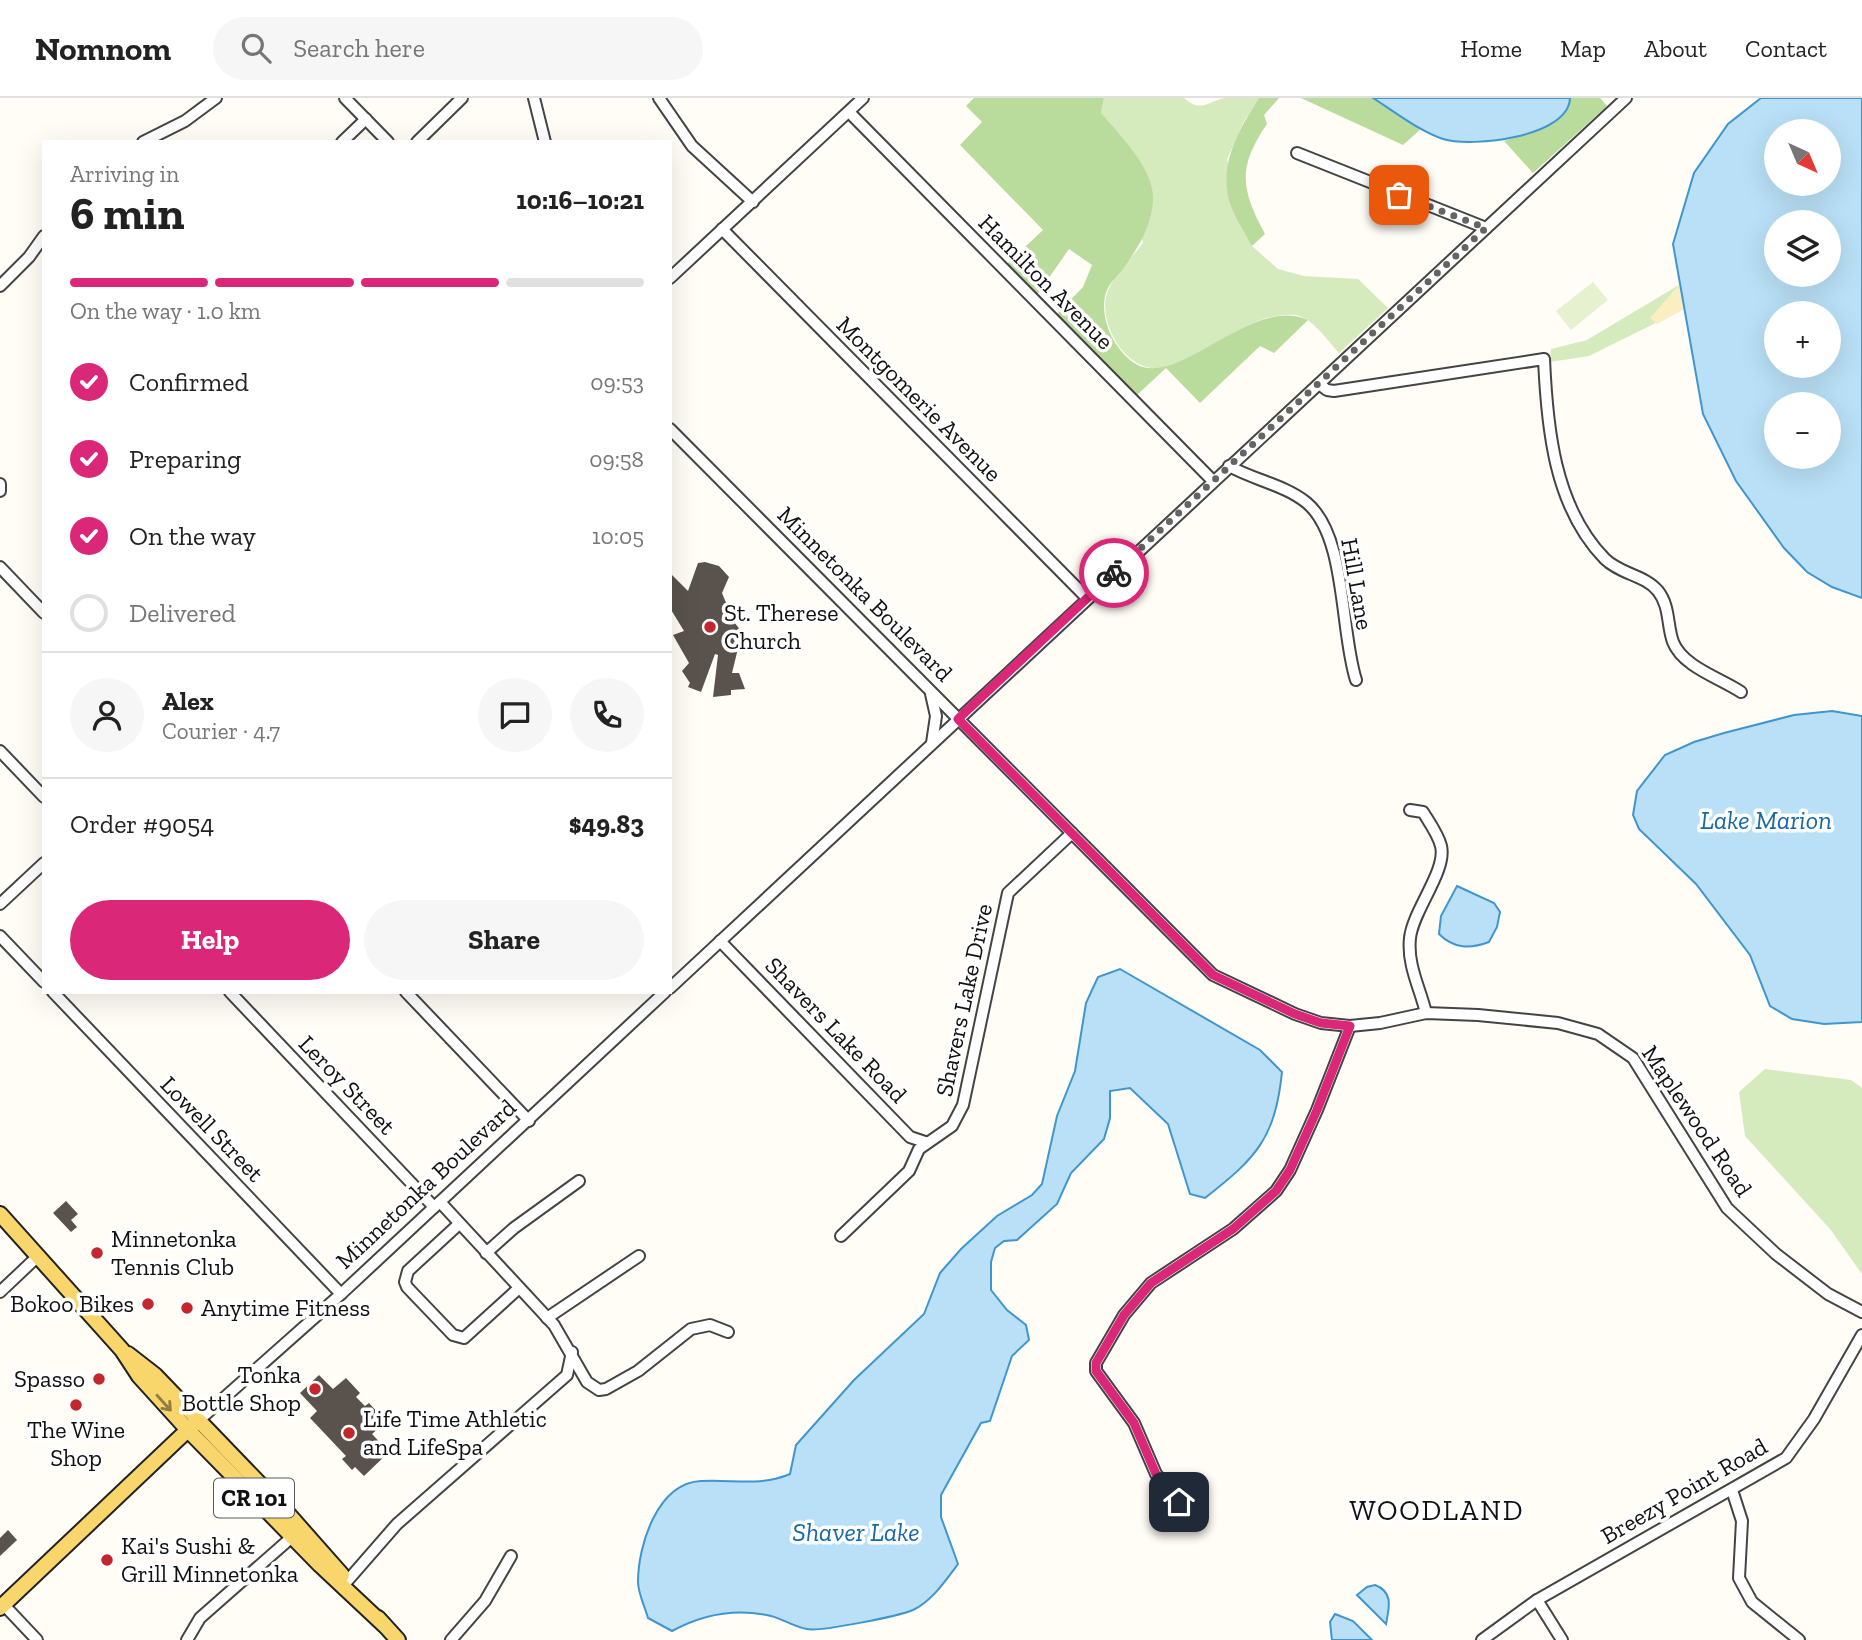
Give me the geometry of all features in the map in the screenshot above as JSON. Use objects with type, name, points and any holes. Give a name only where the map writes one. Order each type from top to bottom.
[{"type":"main road","name":"CR 101","points":[[0,1214],[122,1350],[150,1370],[193,1425],[292,1537],[345,1584]]},
{"type":"main road","name":"CR 101","points":[[193,1425],[287,1512],[345,1584],[398,1640]]},
{"type":"main road","name":"Minnetonka Boulevard","points":[[2,1606],[193,1425]]},
{"type":"street","points":[[147,140],[185,121],[216,98]]},
{"type":"street","points":[[345,98],[386,140]]},
{"type":"street","points":[[419,140],[462,98]]},
{"type":"street","points":[[534,98],[540,111],[545,140]]},
{"type":"street","points":[[659,98],[692,146],[753,202]]},
{"type":"street","points":[[672,276],[863,98]]},
{"type":"street","points":[[672,986],[1626,98]]},
{"type":"street","name":"Hamilton Avenue","points":[[849,112],[1213,481]]},
{"type":"street","points":[[344,140],[366,119]]},
{"type":"street","points":[[1297,153],[1486,228]]},
{"type":"street","name":"Montgomerie Avenue","points":[[722,229],[1087,598]]},
{"type":"street","points":[[0,286],[29,257],[42,239]]},
{"type":"street","points":[[1319,384],[1334,391],[1544,359],[1556,462],[1568,501],[1587,538],[1620,572],[1643,580],[1657,590],[1666,606],[1674,643],[1683,657],[1741,692]]},
{"type":"street","name":"Minnetonka Boulevard","points":[[672,431],[958,719]]},
{"type":"street","name":"Hill Lane","points":[[1229,467],[1291,492],[1306,503],[1326,527],[1345,612],[1347,650],[1356,680]]},
{"type":"street","points":[[0,484],[0,491]]},
{"type":"street","points":[[0,567],[42,611]]},
{"type":"street","points":[[931,694],[936,716],[932,743]]},
{"type":"street","name":"Maplewood Road","points":[[958,719],[1213,975],[1295,1014],[1321,1023],[1350,1026],[1380,1023],[1426,1013],[1558,1023],[1598,1034],[1620,1046],[1633,1058],[1727,1208],[1776,1254],[1828,1294],[1862,1312]]},
{"type":"street","points":[[0,751],[42,795]]},
{"type":"street","points":[[1410,810],[1423,812],[1442,848],[1440,863],[1413,922],[1410,937],[1412,971],[1426,1013]]},
{"type":"street","name":"Shavers Lake Drive","points":[[841,1236],[909,1171],[925,1142],[952,1125],[961,1113],[1008,893],[1072,833]]},
{"type":"street","points":[[0,904],[42,865]]},
{"type":"street","points":[[0,936],[42,980]]},
{"type":"street","name":"Shavers Lake Road","points":[[720,941],[910,1137],[925,1142]]},
{"type":"street","name":"Lowell Street","points":[[55,994],[341,1294]]},
{"type":"street","name":"Leroy Street","points":[[232,994],[459,1224],[547,1318],[572,1352],[587,1382]]},
{"type":"street","points":[[408,994],[529,1121]]},
{"type":"street","name":"Minnetonka Boulevard","points":[[193,1425],[341,1294],[663,994]]},
{"type":"street","points":[[1179,1502],[1156,1474],[1134,1423],[1096,1371],[1096,1363],[1124,1315],[1151,1283],[1233,1229],[1276,1191],[1290,1170],[1312,1122],[1350,1026]]},
{"type":"street","points":[[486,1253],[514,1228],[579,1181]]},
{"type":"street","points":[[459,1224],[408,1271],[405,1282],[407,1287],[458,1338],[468,1335],[519,1288]]},
{"type":"street","points":[[0,1292],[38,1256]]},
{"type":"street","points":[[547,1318],[639,1256]]},
{"type":"street","points":[[567,1375],[587,1382],[599,1390],[606,1389],[638,1371],[683,1335],[701,1325],[728,1332]]},
{"type":"street","name":"Breezy Point Road","points":[[1482,1640],[1537,1600],[1786,1458],[1814,1419],[1862,1335]]},
{"type":"street","points":[[345,1584],[397,1524],[567,1375],[572,1352]]},
{"type":"street","points":[[1732,1490],[1742,1521],[1739,1578],[1752,1602],[1799,1640]]},
{"type":"street","points":[[187,1640],[200,1618],[292,1537]]},
{"type":"street","points":[[451,1640],[485,1601],[511,1556]]},
{"type":"street","points":[[1537,1600],[1562,1640]]},
{"type":"street","points":[[2,1606],[37,1640]]},
{"type":"green space","points":[[974,98],[1104,98],[1101,113],[1141,163],[1152,186],[1152,207],[1144,236],[1129,261],[1108,287],[1104,300],[1110,332],[1121,350],[1136,364],[1153,368],[1173,364],[1264,319],[1286,315],[1308,320],[1274,353],[1260,346],[1200,403],[1166,368],[1137,395],[1057,314],[1083,287],[1092,265],[1069,249],[1037,295],[1007,264],[1043,230],[960,145],[982,122],[966,106]]},
{"type":"green space","points":[[1104,98],[1184,98],[1201,106],[1225,98],[1259,98],[1243,123],[1227,159],[1252,246],[1278,269],[1304,276],[1358,279],[1388,308],[1339,353],[1308,320],[1295,315],[1262,320],[1168,367],[1151,368],[1135,362],[1122,350],[1113,336],[1105,308],[1110,286],[1143,243],[1101,113]]},
{"type":"green space","points":[[1259,98],[1279,98],[1264,115],[1267,124],[1257,140],[1247,166],[1247,191],[1265,234],[1252,246],[1228,196],[1227,169],[1234,144]]},
{"type":"green space","points":[[1301,98],[1373,98],[1422,128],[1403,145]]},
{"type":"green space","points":[[1570,98],[1600,98],[1607,106],[1533,173],[1504,141],[1554,122],[1568,108]]},
{"type":"green space","points":[[1593,282],[1608,300],[1571,330],[1556,311]]},
{"type":"green space","points":[[1679,285],[1684,309],[1589,356],[1550,362],[1551,349],[1587,340]]},
{"type":"green space","points":[[1765,1069],[1851,1080],[1862,1088],[1862,1274],[1830,1229],[1745,1136],[1739,1092]]},
{"type":"sand","points":[[1679,285],[1684,309],[1657,324],[1650,318]]},
{"type":"water","points":[[1373,98],[1570,98],[1565,111],[1554,122],[1537,130],[1475,142],[1434,136]]},
{"type":"water","points":[[1761,98],[1862,98],[1862,598],[1832,587],[1807,572],[1784,548],[1736,481],[1703,414],[1673,244],[1694,173],[1728,124]]},
{"type":"water","name":"Lake Marion","points":[[1832,711],[1862,716],[1862,1022],[1824,1024],[1792,1019],[1770,1006],[1750,955],[1696,884],[1639,829],[1633,815],[1637,791],[1665,755],[1724,733],[1794,715]]},
{"type":"water","points":[[1457,886],[1494,903],[1500,912],[1497,927],[1489,942],[1462,946],[1450,943],[1439,934],[1441,916]]},
{"type":"water","name":"Shaver Lake","points":[[1120,969],[1260,1050],[1282,1072],[1274,1114],[1268,1131],[1250,1158],[1205,1198],[1190,1194],[1168,1124],[1130,1088],[1110,1091],[1110,1118],[1104,1139],[1071,1173],[1057,1204],[1017,1240],[1004,1241],[995,1248],[991,1262],[991,1290],[1007,1310],[1026,1325],[1029,1340],[1012,1356],[990,1421],[981,1423],[941,1495],[941,1517],[958,1564],[932,1596],[913,1610],[843,1626],[807,1629],[771,1616],[733,1613],[696,1620],[672,1631],[648,1618],[638,1586],[639,1567],[646,1535],[662,1504],[686,1484],[701,1481],[768,1480],[790,1474],[796,1445],[854,1380],[924,1314],[940,1273],[961,1249],[997,1216],[1032,1195],[1042,1184],[1057,1116],[1075,1071],[1086,1003],[1098,977]]},
{"type":"water","points":[[1375,1585],[1388,1596],[1386,1624],[1357,1595],[1367,1587]]},
{"type":"water","points":[[1335,1614],[1353,1621],[1372,1640],[1332,1640],[1330,1622]]},
{"type":"building","name":"St. Therese Church","points":[[698,563],[719,566],[729,577],[722,593],[734,622],[742,632],[732,673],[739,673],[745,689],[731,690],[731,695],[713,697],[718,655],[715,654],[701,692],[688,687],[690,683],[682,671],[689,663],[673,635],[684,631],[672,611],[672,575],[688,591]]},
{"type":"building","points":[[66,1201],[78,1214],[71,1220],[77,1227],[71,1232],[53,1213]]},
{"type":"building","name":"Life Time Athletic and LifeSpa","points":[[319,1375],[333,1389],[346,1378],[360,1393],[356,1397],[365,1406],[369,1403],[379,1414],[374,1419],[381,1426],[372,1434],[389,1452],[364,1476],[355,1467],[352,1470],[342,1459],[346,1456],[310,1418],[317,1411],[300,1393]]},
{"type":"building","points":[[8,1530],[17,1540],[0,1556],[0,1538]]},
{"type":"way so far","points":[[1114,573],[1486,228],[1399,195]]},
{"type":"place","name":"St. Therese Church","points":[[710,627]]},
{"type":"place","name":"Minnetonka Tennis Club","points":[[97,1253]]},
{"type":"place","name":"Bokoo Bikes","points":[[148,1304]]},
{"type":"place","name":"Anytime Fitness","points":[[187,1308]]},
{"type":"place","name":"Spasso","points":[[99,1379]]},
{"type":"place","name":"Tonka Bottle Shop","points":[[315,1389]]},
{"type":"place","name":"The Wine Shop","points":[[76,1405]]},
{"type":"place","name":"Life Time Athletic and LifeSpa","points":[[349,1433]]},
{"type":"place","name":"Kai's Sushi & Grill Minnetonka","points":[[107,1560]]},
{"type":"district","name":"WOODLAND","points":[[1437,1510]]},
{"type":"route","points":[[1114,573],[958,719],[1213,975],[1295,1014],[1321,1023],[1350,1026],[1317,1110],[1290,1170],[1276,1191],[1233,1229],[1151,1283],[1124,1315],[1096,1363],[1096,1371],[1108,1390],[1134,1423],[1156,1474],[1179,1502]]}]
